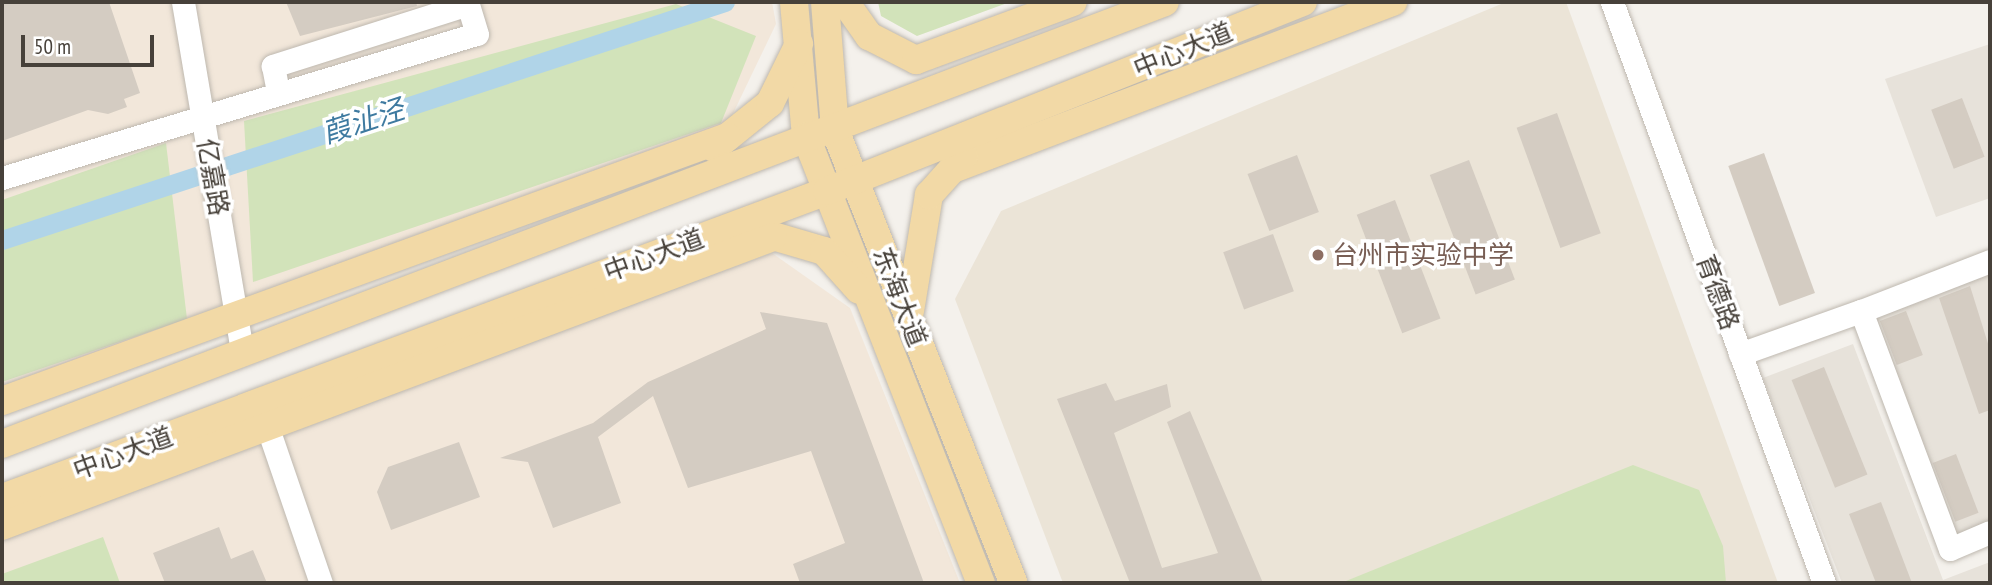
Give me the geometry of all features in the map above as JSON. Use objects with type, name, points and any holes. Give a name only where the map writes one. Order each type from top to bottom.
[{"type":"main road","name":"东海大道","points":[[825,2],[835,127],[1013,583]]},
{"type":"main road","points":[[845,2],[869,36],[916,60],[1073,2]]},
{"type":"main road","name":"中心大道","points":[[2,444],[1165,2]]},
{"type":"main road","name":"中心大道","points":[[2,498],[264,414],[732,226],[827,191],[1303,2]]},
{"type":"main road","points":[[953,169],[1392,2]]},
{"type":"main road","name":"东海大道","points":[[795,7],[806,137],[981,583]]},
{"type":"main road","points":[[668,190],[769,103],[799,44]]},
{"type":"main road","points":[[1179,51],[1191,79]]},
{"type":"main road","points":[[910,320],[914,256],[929,195],[953,169],[1029,111]]},
{"type":"main road","points":[[2,401],[235,313],[727,137]]},
{"type":"main road","points":[[732,226],[824,251],[878,319]]},
{"type":"main road","points":[[2,526],[264,414],[774,237]]},
{"type":"street","name":"亿嘉路","points":[[183,2],[242,352]]},
{"type":"street","name":"育德路","points":[[1612,2],[1824,583]]},
{"type":"street","points":[[2,178],[202,115],[477,34],[468,4],[273,66],[278,92]]},
{"type":"street","points":[[1740,354],[1861,312],[1990,261]]},
{"type":"street","points":[[1861,312],[1950,549],[1990,532]]},
{"type":"street","points":[[264,414],[321,583]]},
{"type":"shaded area","points":[[2,2],[772,2],[776,24],[727,126],[2,390]]},
{"type":"shaded area","name":"台州市实验中学","points":[[1506,2],[1566,2],[1778,583],[1063,583],[955,299],[1001,211]]},
{"type":"shaded area","points":[[1990,44],[1990,198],[1936,217],[1885,79]]},
{"type":"shaded area","points":[[772,253],[850,308],[960,583],[2,583],[2,535]]},
{"type":"shaded area","points":[[1990,268],[1990,545],[1960,557],[1852,310]]},
{"type":"shaded area","points":[[1853,344],[1943,580],[1990,562],[1990,583],[1842,583],[1763,378]]},
{"type":"green space","points":[[878,2],[1010,2],[917,36],[881,16]]},
{"type":"green space","points":[[676,4],[756,36],[721,123],[253,282],[244,121]]},
{"type":"green space","points":[[166,143],[187,319],[2,382],[2,200]]},
{"type":"green space","points":[[1633,465],[1699,490],[1723,546],[1726,583],[1341,583]]},
{"type":"green space","points":[[103,537],[120,583],[2,583],[2,574]]},
{"type":"building","points":[[2,2],[109,2],[140,93],[124,99],[127,107],[108,114],[88,110],[2,141]]},
{"type":"building","points":[[286,2],[416,2],[417,6],[300,36]]},
{"type":"building","points":[[1962,98],[1985,157],[1954,169],[1931,110]]},
{"type":"building","points":[[1557,113],[1601,233],[1560,248],[1517,128]]},
{"type":"building","points":[[1764,153],[1815,293],[1779,306],[1728,166]]},
{"type":"building","points":[[1297,155],[1319,212],[1269,231],[1248,174]]},
{"type":"building","points":[[1469,160],[1515,279],[1476,295],[1430,175]]},
{"type":"building","points":[[1395,200],[1441,319],[1402,333],[1357,215]]},
{"type":"building","points":[[1273,234],[1294,291],[1244,309],[1223,252]]},
{"type":"building","points":[[1970,286],[1990,350],[1990,410],[1979,414],[1939,298]]},
{"type":"building","points":[[1906,311],[1923,355],[1897,365],[1880,321]]},
{"type":"building","points":[[760,312],[827,323],[924,583],[800,583],[793,564],[845,543],[811,451],[688,488],[653,396],[598,437],[621,503],[553,528],[528,462],[500,458],[593,423],[648,382],[766,329]]},
{"type":"building","points":[[1824,367],[1867,475],[1835,488],[1792,380]]},
{"type":"building","points":[[1106,383],[1115,401],[1167,384],[1171,407],[1114,433],[1162,568],[1218,553],[1167,422],[1190,411],[1263,583],[1130,583],[1057,399]]},
{"type":"building","points":[[459,442],[480,497],[391,530],[377,492],[388,467]]},
{"type":"building","points":[[1956,454],[1979,513],[1955,522],[1933,463]]},
{"type":"building","points":[[1881,502],[1912,583],[1876,583],[1849,514]]},
{"type":"building","points":[[219,527],[231,559],[253,550],[267,583],[165,583],[153,553]]},
{"type":"waterway","name":"葭沚泾","points":[[2,240],[725,2]]},
{"type":"place","name":"台州市实验中学","points":[[1318,255]]}]
